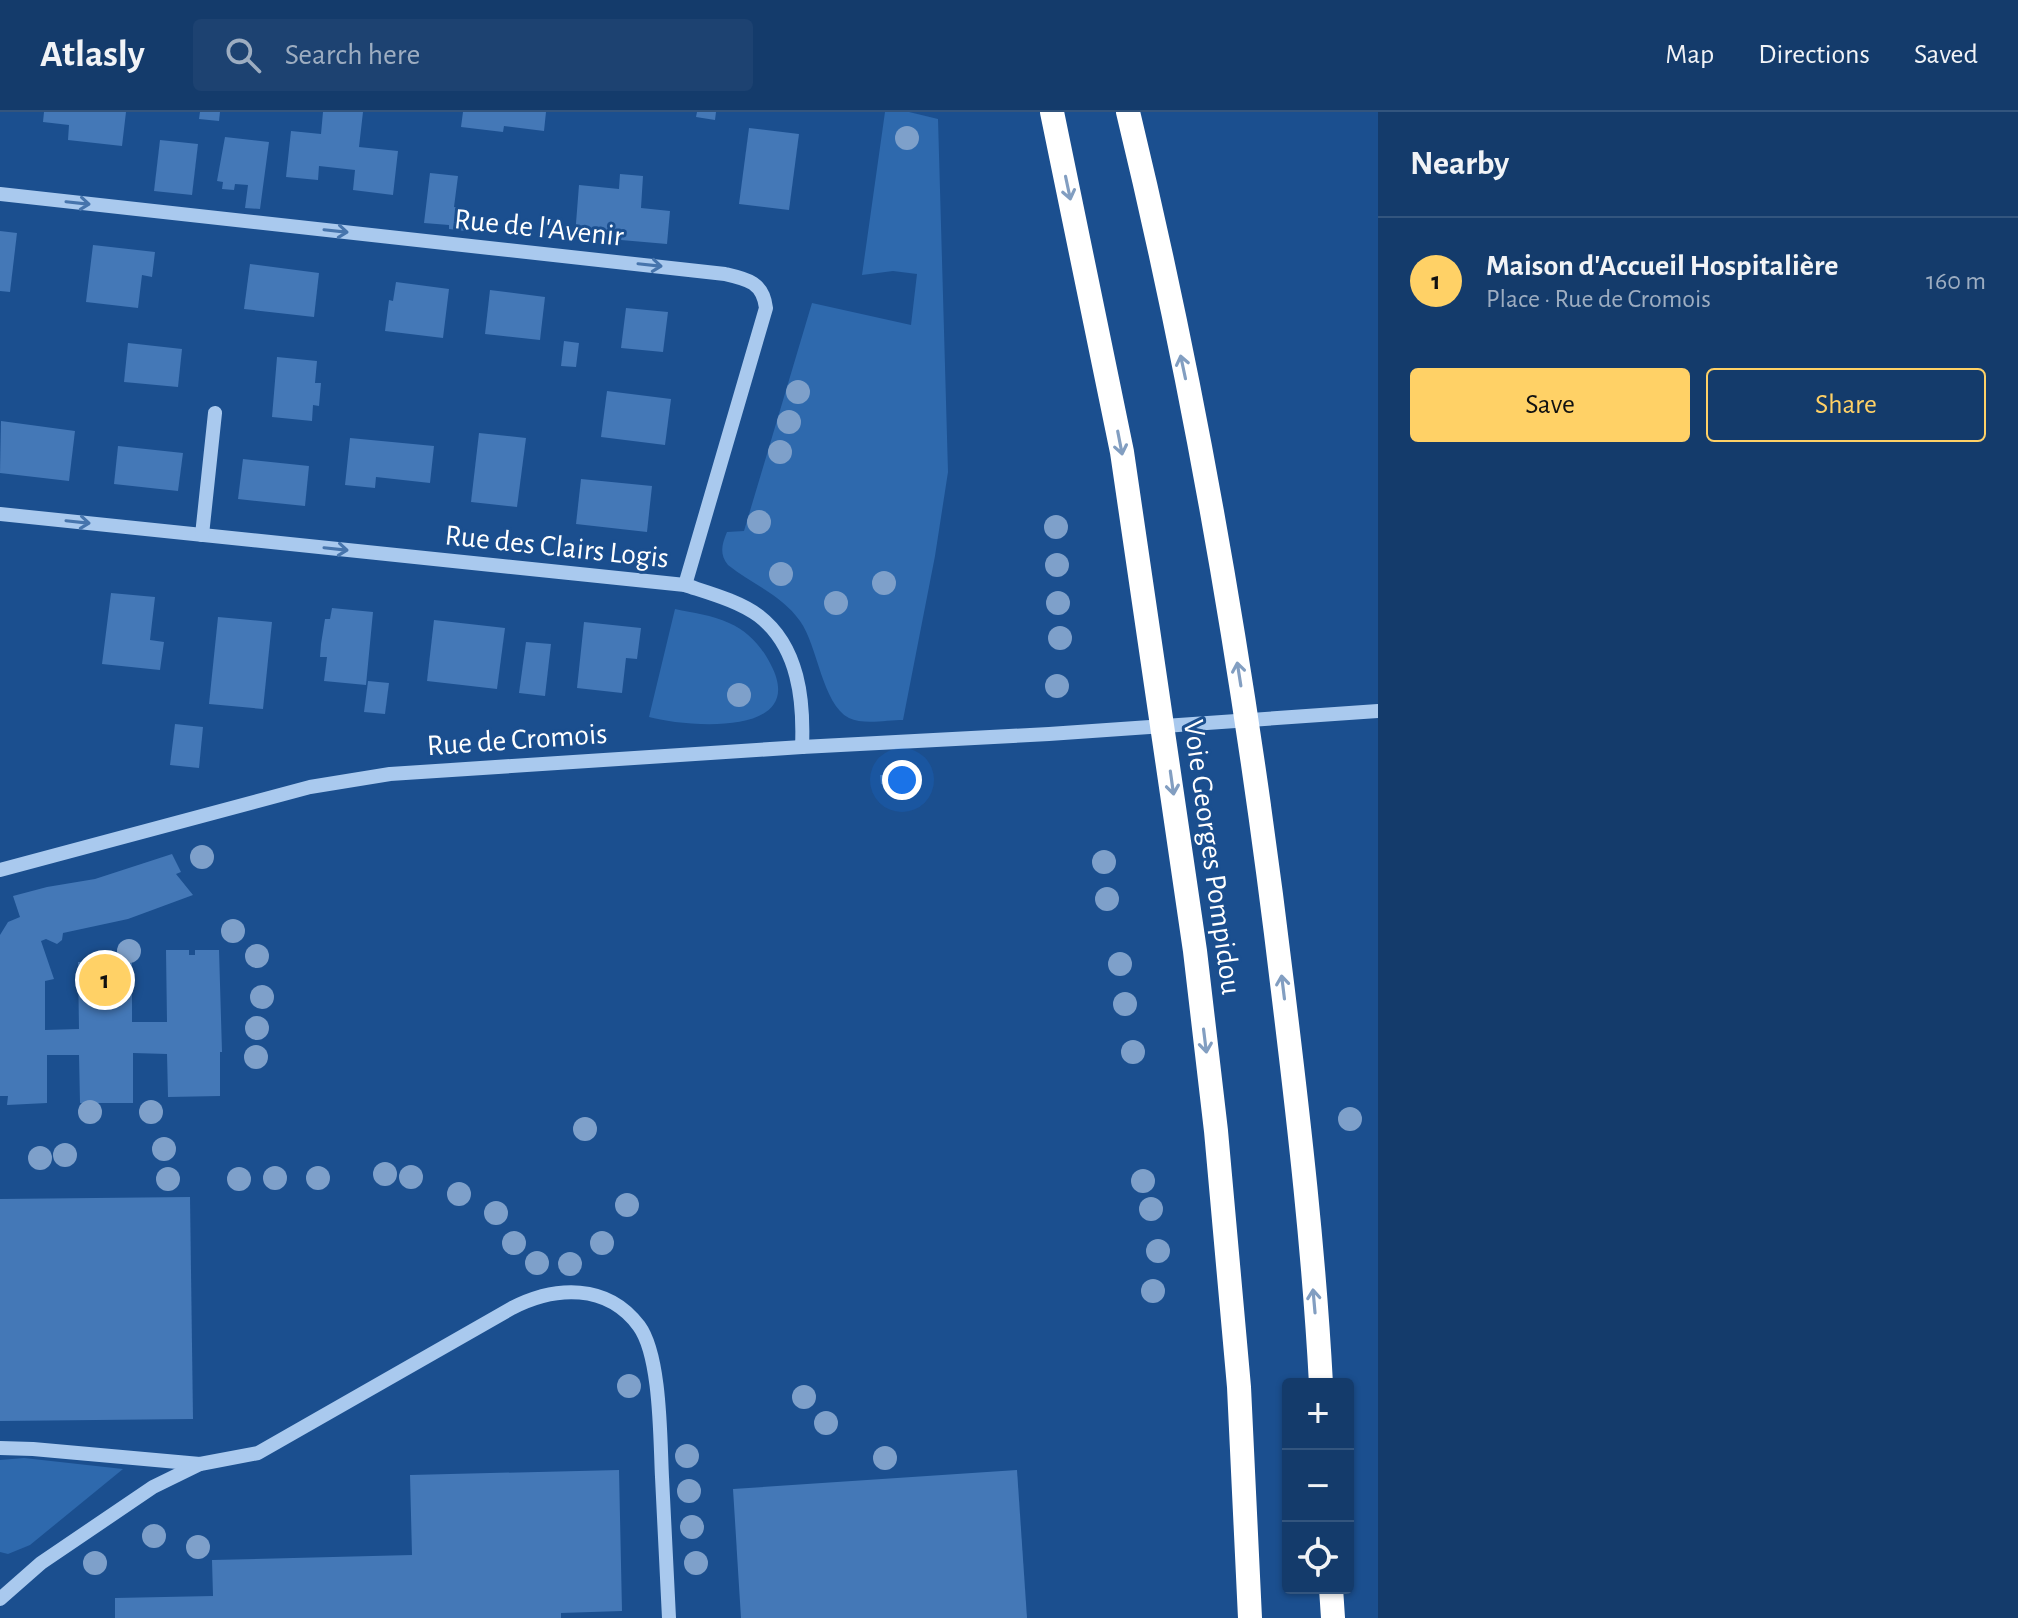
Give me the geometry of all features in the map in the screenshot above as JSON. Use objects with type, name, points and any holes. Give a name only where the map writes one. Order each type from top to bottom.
[{"type":"highway","name":"Voie Georges Pompidou","points":[[1052,112],[1122,452],[1191,922],[1216,1131],[1239,1387],[1250,1618]]},
{"type":"highway","name":"Voie Georges Pompidou","points":[[1128,112],[1199,443],[1257,780],[1299,1123],[1320,1378]]},
{"type":"highway","points":[[1331,1594],[1333,1618]]},
{"type":"street","name":"Rue de l'Avenir","points":[[0,194],[748,279],[761,289],[766,308],[764,320],[685,585]]},
{"type":"street","points":[[202,535],[215,413]]},
{"type":"street","name":"Rue des Clairs Logis","points":[[0,514],[685,585],[737,604],[759,616],[780,639],[792,660],[799,687],[804,714],[802,747]]},
{"type":"street","name":"Rue de Cromois","points":[[0,870],[310,787],[390,774],[1378,711]]},
{"type":"street","points":[[0,1448],[200,1464],[229,1461],[258,1453],[536,1296],[564,1291],[593,1293],[620,1307],[640,1328],[651,1353],[658,1400],[669,1618]]},
{"type":"street","points":[[0,1599],[41,1563],[153,1487],[200,1464]]},
{"type":"shaded area","points":[[885,112],[909,112],[938,119],[948,472],[903,720],[868,722],[849,718],[840,711],[826,688],[800,621],[776,597],[728,565],[722,549],[727,532],[744,531],[812,303],[911,325],[917,274],[893,271],[862,275]]},
{"type":"shaded area","points":[[675,609],[723,620],[754,640],[771,665],[778,689],[773,705],[759,716],[738,722],[689,723],[649,717]]},
{"type":"shaded area","points":[[24,1458],[123,1469],[30,1545],[8,1554],[0,1552],[0,1460]]},
{"type":"building","points":[[44,112],[126,112],[122,146],[68,140],[69,125],[43,122]]},
{"type":"building","points":[[200,112],[220,112],[219,121],[199,119]]},
{"type":"building","points":[[323,112],[363,112],[359,147],[398,151],[393,195],[353,190],[355,170],[319,166],[318,180],[286,177],[291,131],[321,134]]},
{"type":"building","points":[[463,112],[546,112],[544,131],[504,126],[503,132],[461,127]]},
{"type":"building","points":[[697,112],[716,112],[715,120],[696,117]]},
{"type":"building","points":[[749,128],[799,134],[789,210],[739,204]]},
{"type":"building","points":[[225,137],[269,142],[260,209],[245,208],[248,185],[235,184],[234,190],[222,189],[223,182],[217,181]]},
{"type":"building","points":[[160,140],[198,144],[192,195],[154,191]]},
{"type":"building","points":[[430,173],[458,176],[454,207],[468,209],[465,231],[449,229],[449,225],[424,223]]},
{"type":"building","points":[[620,174],[643,176],[641,208],[670,211],[667,244],[575,236],[579,185],[619,189]]},
{"type":"building","points":[[0,231],[17,233],[10,292],[0,291]]},
{"type":"building","points":[[93,245],[155,252],[152,277],[142,275],[138,308],[86,302]]},
{"type":"building","points":[[250,264],[319,273],[314,317],[244,309]]},
{"type":"building","points":[[396,282],[449,289],[443,338],[385,331],[389,300],[393,301]]},
{"type":"building","points":[[490,290],[545,297],[540,340],[485,334]]},
{"type":"building","points":[[626,308],[668,312],[663,352],[621,348]]},
{"type":"building","points":[[564,341],[579,343],[576,367],[561,366]]},
{"type":"building","points":[[128,343],[182,349],[178,387],[124,382]]},
{"type":"building","points":[[277,357],[317,361],[315,383],[321,383],[319,406],[313,405],[312,421],[272,417]]},
{"type":"building","points":[[607,391],[671,399],[665,445],[601,437]]},
{"type":"building","points":[[1,421],[75,431],[69,481],[0,473]]},
{"type":"building","points":[[479,433],[526,438],[517,507],[471,502]]},
{"type":"building","points":[[350,438],[434,446],[430,483],[376,477],[375,488],[345,485]]},
{"type":"building","points":[[118,446],[183,453],[178,491],[114,484]]},
{"type":"building","points":[[243,459],[309,466],[305,506],[238,499]]},
{"type":"building","points":[[581,479],[652,486],[647,532],[576,524]]},
{"type":"building","points":[[111,593],[155,597],[150,640],[164,642],[160,670],[102,664]]},
{"type":"building","points":[[332,608],[373,612],[366,685],[324,681],[327,657],[320,657],[321,644],[325,619],[330,619]]},
{"type":"building","points":[[218,617],[272,622],[263,709],[209,704]]},
{"type":"building","points":[[434,620],[505,628],[497,689],[427,681]]},
{"type":"building","points":[[584,622],[641,628],[637,659],[626,658],[622,693],[577,688]]},
{"type":"building","points":[[526,642],[551,644],[545,696],[519,693]]},
{"type":"building","points":[[368,681],[389,683],[385,714],[364,712]]},
{"type":"building","points":[[175,724],[203,727],[199,768],[170,765]]},
{"type":"building","points":[[898,772],[898,783],[881,784],[880,775],[892,775]]},
{"type":"building","points":[[172,854],[181,872],[176,874],[193,895],[128,919],[63,933],[62,940],[57,944],[46,939],[41,941],[54,979],[45,981],[45,1030],[79,1029],[78,962],[132,961],[132,1022],[167,1022],[166,950],[189,950],[189,955],[195,955],[195,950],[219,950],[220,1096],[168,1097],[167,1054],[133,1053],[133,1103],[80,1103],[79,1055],[47,1055],[47,1103],[7,1105],[8,1096],[0,1096],[0,935],[8,922],[20,917],[13,896],[95,879]]},
{"type":"building","points":[[190,1197],[193,1419],[0,1421],[0,1199]]},
{"type":"building","points":[[619,1470],[622,1611],[561,1613],[561,1618],[115,1618],[115,1598],[213,1596],[212,1560],[412,1555],[410,1475]]},
{"type":"building","points":[[1017,1470],[1027,1618],[741,1618],[733,1489]]},
{"type":"place","name":"Maison d'Accueil Hospitalière","points":[[105,980]]}]
